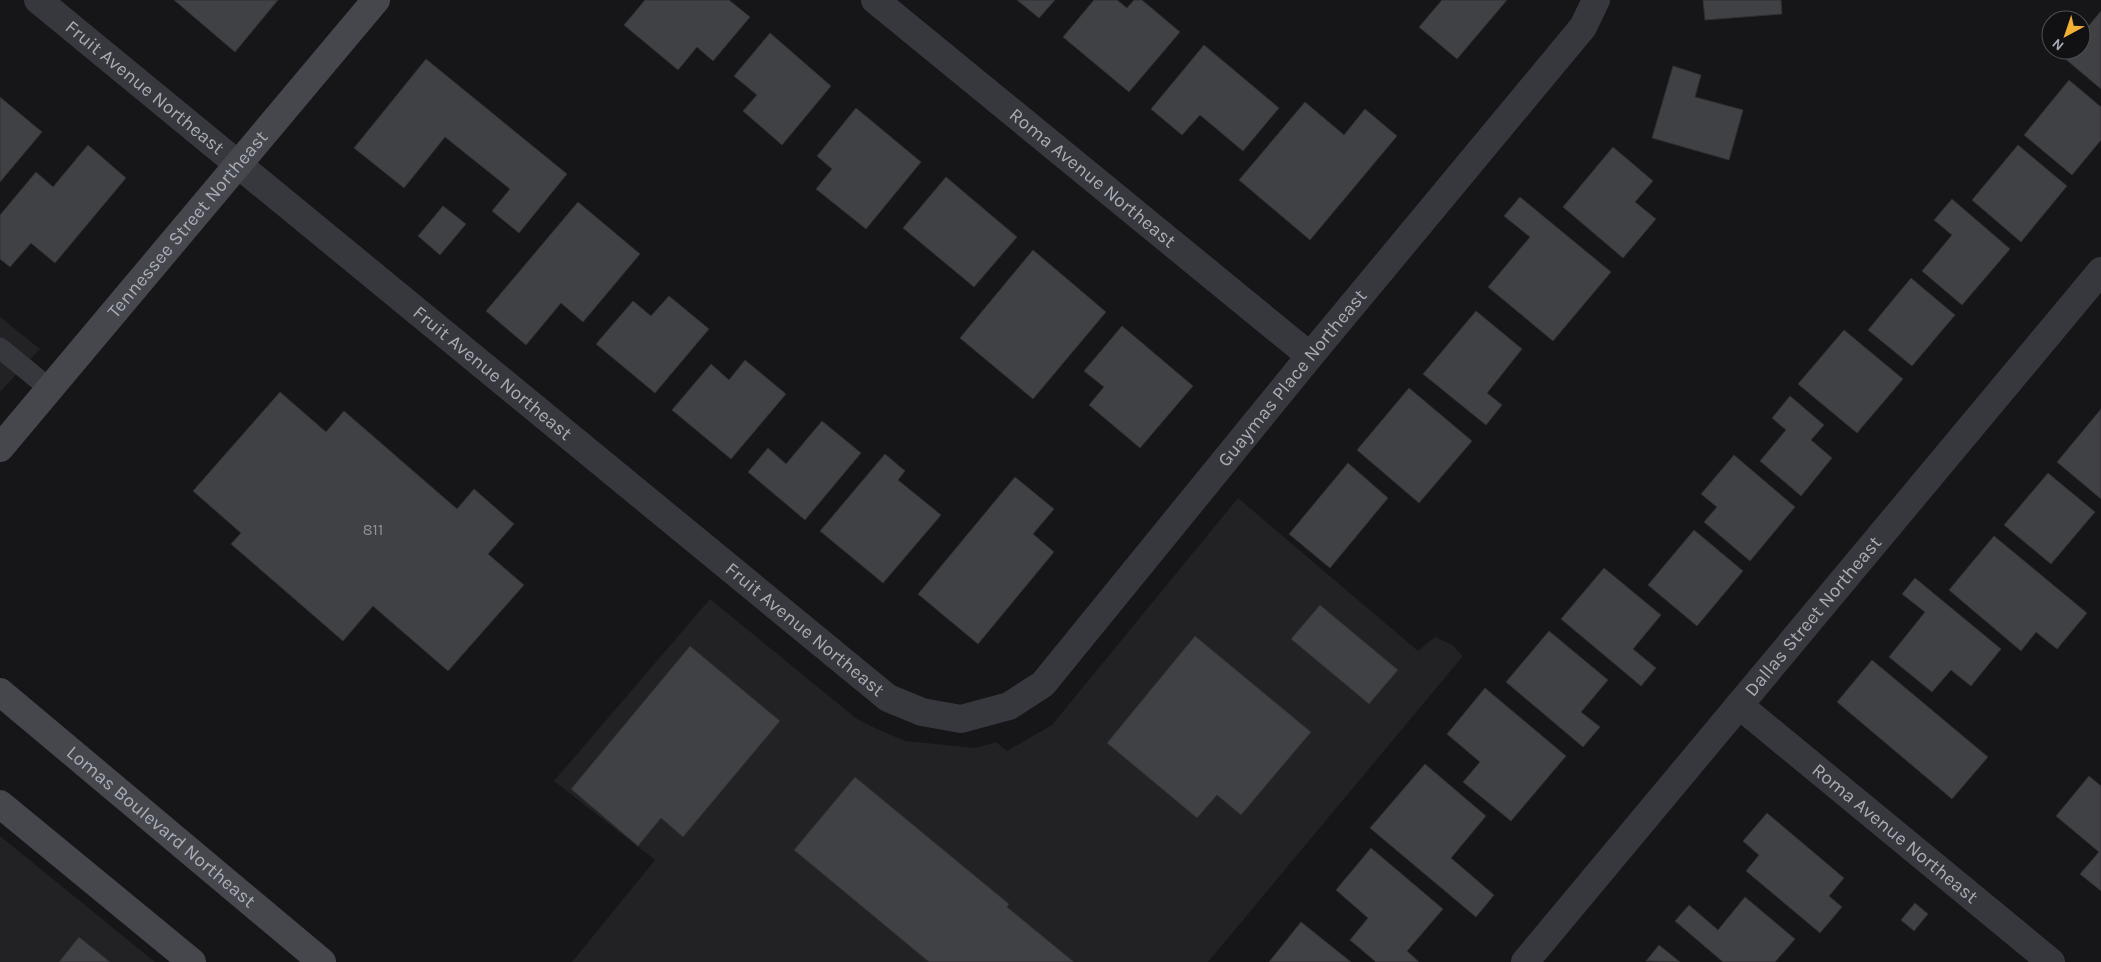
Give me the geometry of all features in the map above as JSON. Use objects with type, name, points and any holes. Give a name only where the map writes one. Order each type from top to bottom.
[{"type":"main road","name":"Tennessee Street Northeast","points":[[0,448],[376,0]]},
{"type":"main road","name":"Lomas Boulevard Northeast","points":[[0,692],[322,962]]},
{"type":"main road","points":[[0,804],[192,962]]},
{"type":"street","name":"Fruit Avenue Northeast","points":[[38,0],[888,698],[922,712],[961,719]]},
{"type":"street","name":"Roma Avenue Northeast","points":[[875,0],[1310,356]]},
{"type":"street","name":"Guaymas Place Northeast","points":[[961,719],[1009,706],[1043,684],[1310,356],[1583,27],[1596,0]]},
{"type":"street","name":"Dallas Street Northeast","points":[[1525,962],[2101,271]]},
{"type":"street","name":"Roma Avenue Northeast","points":[[1739,705],[2051,962]]},
{"type":"lane","points":[[0,348],[50,389]]},
{"type":"shaded area","points":[[0,317],[40,349],[0,392]]},
{"type":"shaded area","points":[[1238,498],[1418,651],[1435,637],[1452,645],[1463,656],[1208,962],[572,962],[655,860],[554,781],[710,599],[857,719],[905,741],[976,748],[996,742],[1007,751],[1052,725]]},
{"type":"shaded area","points":[[0,836],[155,962],[0,962]]},
{"type":"building","points":[[174,0],[278,0],[235,52]]},
{"type":"building","points":[[645,0],[729,0],[750,17],[713,61],[697,47],[678,70],[624,25]]},
{"type":"building","points":[[1017,0],[1055,0],[1039,18]]},
{"type":"building","points":[[1094,0],[1117,0],[1127,8],[1134,0],[1142,0],[1180,32],[1129,92],[1063,37]]},
{"type":"building","points":[[1442,0],[1507,0],[1457,59],[1419,27]]},
{"type":"building","points":[[1703,0],[1781,0],[1782,14],[1705,20]]},
{"type":"building","points":[[2101,11],[2101,89],[2067,60],[2091,60],[2091,23]]},
{"type":"building","points":[[770,33],[831,86],[782,145],[743,111],[757,95],[734,76]]},
{"type":"building","points":[[1204,45],[1279,108],[1243,151],[1200,115],[1182,135],[1151,109]]},
{"type":"building","points":[[426,59],[567,174],[519,233],[492,211],[510,189],[445,137],[404,188],[354,148]]},
{"type":"building","points":[[1673,66],[1701,75],[1695,97],[1743,110],[1729,160],[1652,138]]},
{"type":"building","points":[[2069,80],[2101,107],[2101,140],[2072,175],[2024,135]]},
{"type":"building","points":[[0,97],[42,132],[0,182]]},
{"type":"building","points":[[1305,102],[1344,135],[1365,109],[1397,136],[1310,240],[1239,180]]},
{"type":"building","points":[[856,108],[921,162],[866,229],[816,189],[832,169],[817,156]]},
{"type":"building","points":[[88,145],[126,178],[55,263],[31,243],[10,267],[0,259],[0,215],[36,172],[53,187]]},
{"type":"building","points":[[2018,145],[2067,186],[2021,242],[1972,200]]},
{"type":"building","points":[[1613,147],[1653,181],[1635,202],[1656,219],[1623,258],[1563,207]]},
{"type":"building","points":[[946,177],[1017,237],[974,287],[903,228]]},
{"type":"building","points":[[1520,197],[1611,272],[1553,341],[1488,287],[1530,237],[1504,216]]},
{"type":"building","points":[[1952,199],[2010,249],[1962,305],[1922,271],[1952,235],[1934,220]]},
{"type":"building","points":[[578,202],[640,254],[583,322],[561,303],[526,345],[486,311]]},
{"type":"building","points":[[443,206],[466,224],[440,255],[418,236]]},
{"type":"building","points":[[1033,250],[1106,312],[1033,399],[960,338]]},
{"type":"building","points":[[1911,278],[1955,315],[1912,366],[1868,330]]},
{"type":"building","points":[[669,296],[709,329],[655,393],[596,344],[633,301],[651,316]]},
{"type":"building","points":[[1476,311],[1522,349],[1487,393],[1502,405],[1486,425],[1423,374]]},
{"type":"building","points":[[1122,326],[1193,386],[1140,448],[1089,405],[1104,387],[1084,371]]},
{"type":"building","points":[[1844,330],[1903,379],[1857,433],[1798,384]]},
{"type":"building","points":[[745,360],[786,394],[731,459],[672,410],[711,364],[729,380]]},
{"type":"building","points":[[1409,388],[1472,441],[1419,503],[1357,450]]},
{"type":"building","points":[[280,392],[326,432],[344,411],[457,509],[474,489],[514,524],[488,554],[524,585],[448,671],[373,606],[343,641],[231,544],[241,533],[193,491]]},
{"type":"building","points":[[1790,396],[1824,425],[1811,440],[1832,458],[1801,496],[1760,461],[1786,430],[1772,418]]},
{"type":"building","points":[[2101,409],[2101,499],[2057,462]]},
{"type":"building","points":[[822,421],[861,453],[805,520],[748,472],[768,448],[786,464]]},
{"type":"building","points":[[885,454],[905,471],[898,480],[941,515],[883,583],[820,531]]},
{"type":"building","points":[[1734,455],[1795,507],[1750,561],[1704,522],[1717,507],[1701,494]]},
{"type":"building","points":[[1348,463],[1388,498],[1330,568],[1289,534]]},
{"type":"building","points":[[2048,473],[2095,512],[2051,564],[2004,525]]},
{"type":"building","points":[[1015,477],[1054,509],[1033,534],[1054,552],[978,644],[918,594]]},
{"type":"building","points":[[1694,530],[1743,571],[1697,626],[1648,585]]},
{"type":"building","points":[[1994,536],[2087,613],[2057,649],[2036,632],[2021,651],[1949,590]]},
{"type":"building","points":[[1604,568],[1661,615],[1633,649],[1656,668],[1641,686],[1561,619]]},
{"type":"building","points":[[1915,578],[2001,649],[1971,686],[1951,670],[1932,692],[1889,657],[1925,612],[1902,594]]},
{"type":"building","points":[[1320,605],[1398,670],[1369,704],[1291,639]]},
{"type":"building","points":[[1549,631],[1608,680],[1581,712],[1600,727],[1583,747],[1506,682]]},
{"type":"building","points":[[1195,636],[1311,732],[1241,815],[1217,795],[1197,818],[1107,743]]},
{"type":"building","points":[[690,646],[780,721],[683,837],[661,818],[638,846],[571,789]]},
{"type":"building","points":[[1872,660],[1988,757],[1952,799],[1837,702]]},
{"type":"building","points":[[1485,688],[1566,756],[1511,821],[1463,782],[1480,762],[1447,734]]},
{"type":"building","points":[[1425,764],[1486,816],[1451,858],[1494,895],[1476,917],[1370,828]]},
{"type":"building","points":[[2089,776],[2101,786],[2101,891],[2080,874],[2099,852],[2056,816]]},
{"type":"building","points":[[855,777],[1009,904],[1007,907],[1074,962],[929,962],[794,850]]},
{"type":"building","points":[[1767,813],[1844,878],[1829,896],[1842,907],[1820,933],[1746,871],[1759,855],[1743,841]]},
{"type":"building","points":[[1371,848],[1443,909],[1407,951],[1419,962],[1376,962],[1350,940],[1368,918],[1336,890]]},
{"type":"building","points":[[1745,897],[1795,939],[1775,962],[1723,962],[1675,921],[1689,905],[1718,930]]},
{"type":"building","points":[[1915,903],[1928,914],[1914,931],[1901,920]]},
{"type":"building","points":[[1301,922],[1351,962],[1269,962]]},
{"type":"building","points":[[79,937],[110,962],[59,962]]},
{"type":"building","points":[[1659,945],[1680,962],[1646,961]]}]
